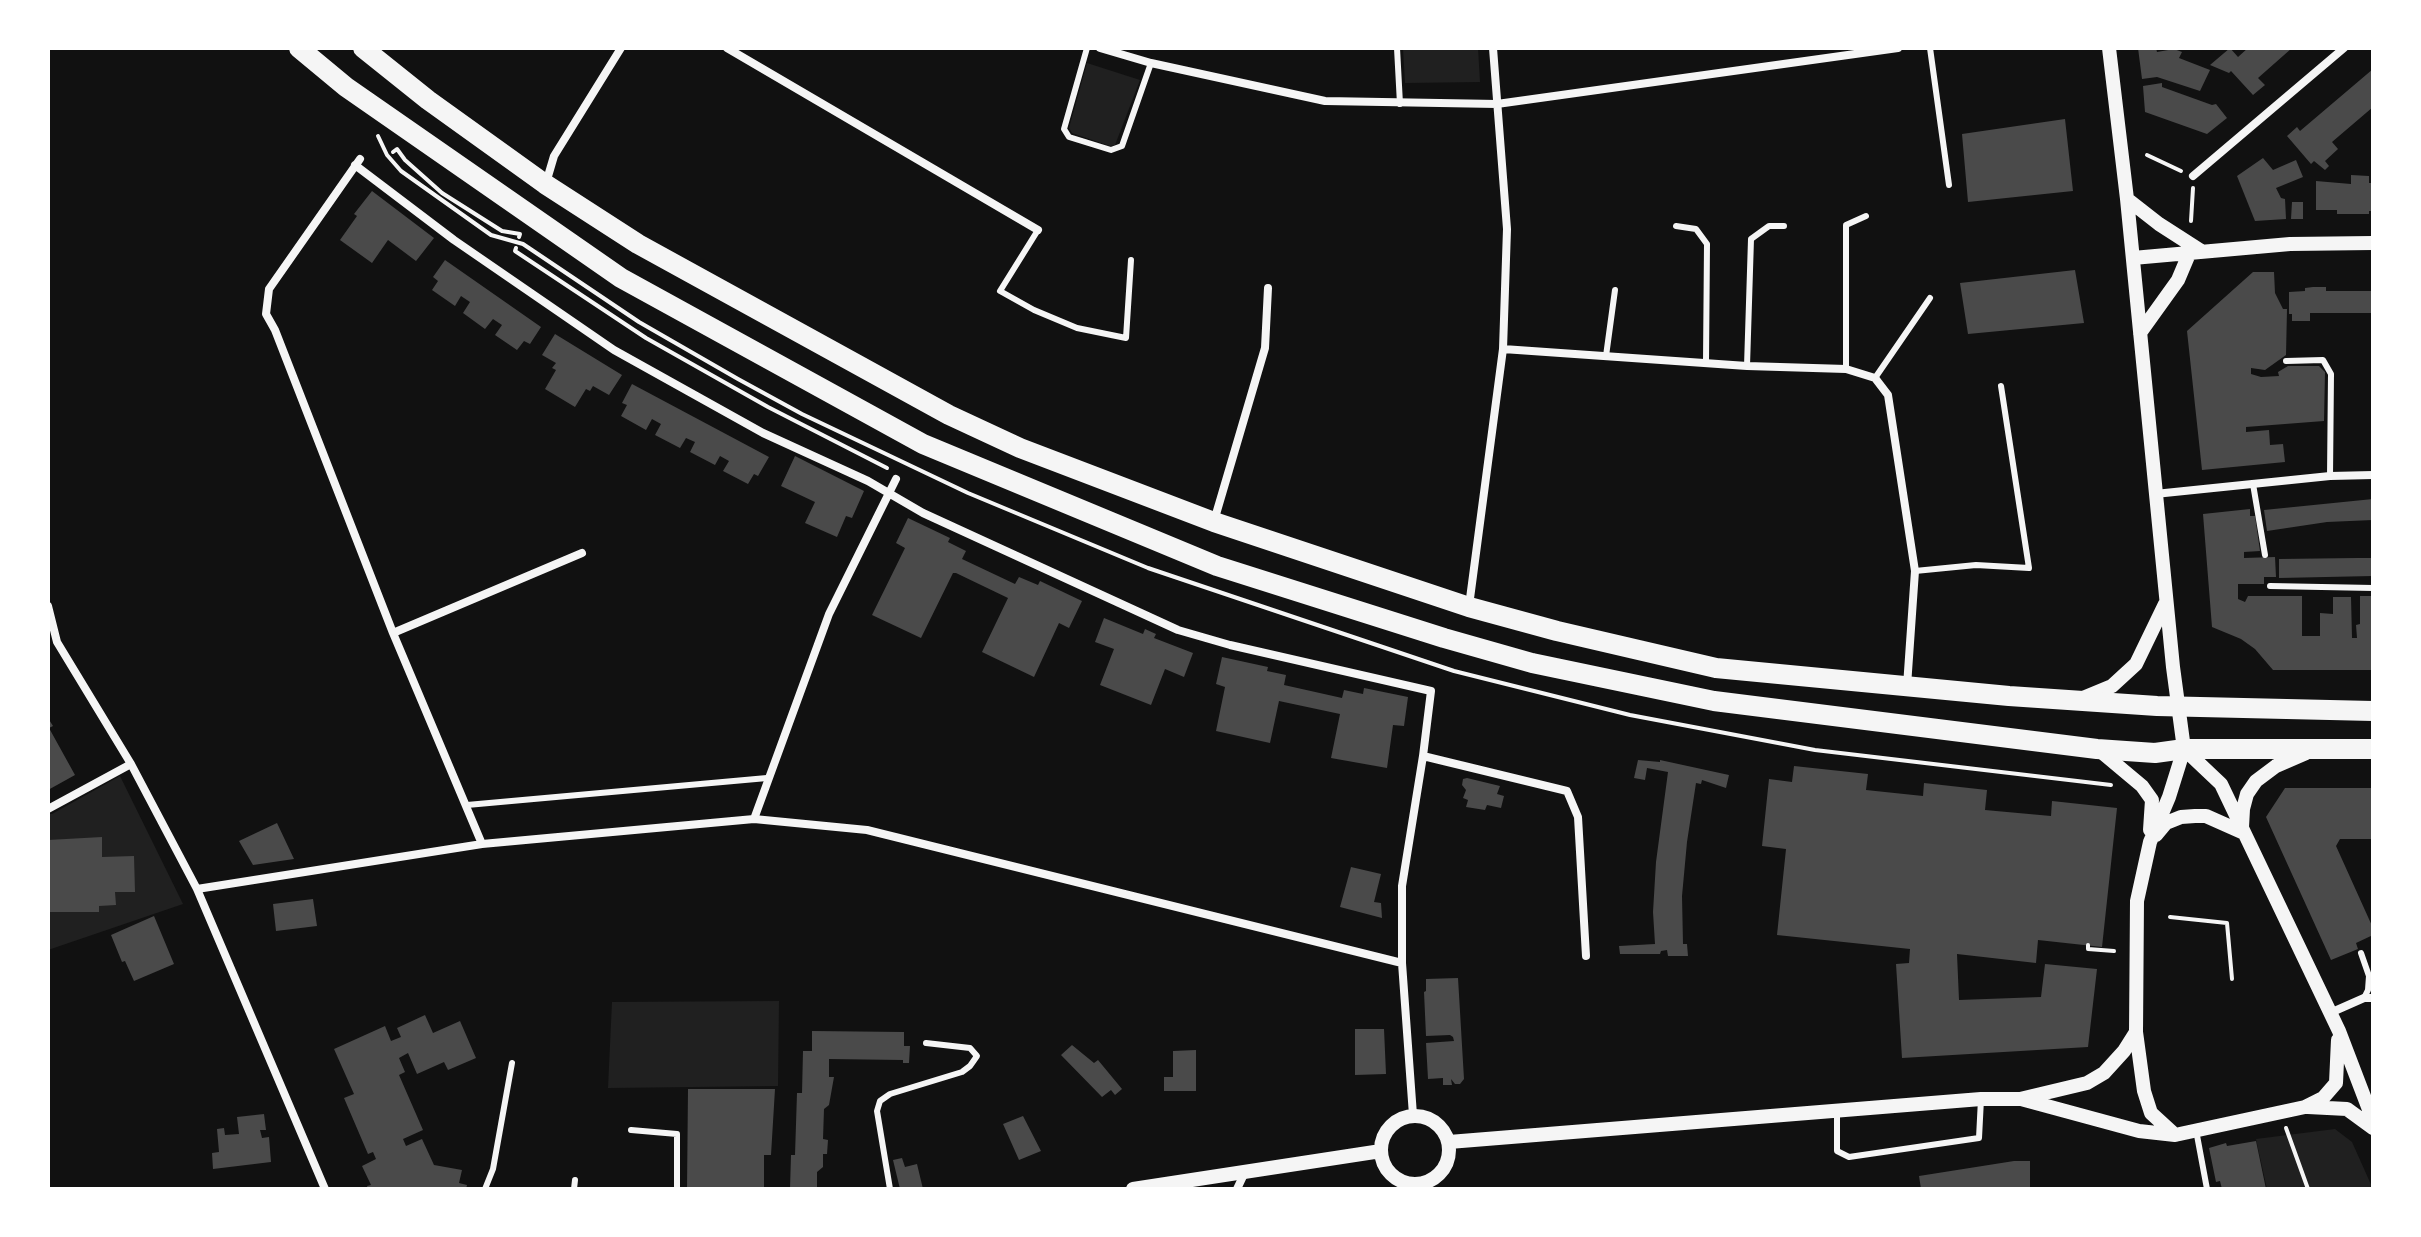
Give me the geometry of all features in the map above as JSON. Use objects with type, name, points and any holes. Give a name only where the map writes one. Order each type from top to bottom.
[{"type":"highway","points":[[299,48],[346,87],[621,278],[923,444],[1217,566],[1532,663],[1714,701],[2097,749],[2155,753],[2184,749],[2373,749]]},
{"type":"highway","points":[[363,48],[428,100],[545,184],[638,244],[949,415],[1020,448],[1214,522],[1469,607],[1716,668],[2071,700],[2179,707],[2373,711]]},
{"type":"street","points":[[545,184],[554,156],[621,48]]},
{"type":"street","points":[[727,48],[1038,230]]},
{"type":"street","points":[[1100,48],[1151,63],[1325,101],[1400,104],[1497,104],[1898,48]]},
{"type":"street","points":[[1469,607],[1503,349],[1507,229],[1493,48]]},
{"type":"street","points":[[2109,48],[2184,749],[2150,842]]},
{"type":"street","points":[[2193,176],[2344,48]]},
{"type":"street","points":[[482,844],[393,633],[275,330],[266,314],[269,289],[358,162],[454,240],[614,350],[763,433],[890,492],[947,525],[1178,630],[1431,691],[1402,886],[1402,963],[1413,1115]]},
{"type":"street","points":[[2127,199],[2195,252]]},
{"type":"street","points":[[2133,258],[2290,244],[2373,243]]},
{"type":"street","points":[[2140,333],[2195,252]]},
{"type":"street","points":[[1214,522],[1265,348],[1268,288]]},
{"type":"street","points":[[1503,349],[1747,366],[1846,369],[1875,378],[1888,395],[1915,571],[1907,686]]},
{"type":"street","points":[[2155,494],[2330,476],[2373,475]]},
{"type":"street","points":[[754,819],[829,614],[898,476]]},
{"type":"street","points":[[393,633],[582,553]]},
{"type":"street","points":[[2071,700],[2102,691],[2126,675],[2144,653],[2166,602]]},
{"type":"street","points":[[48,606],[57,642],[131,764],[197,889],[325,1189]]},
{"type":"street","points":[[2097,749],[2142,786],[2152,800],[2150,842],[2137,901],[2136,1032],[2144,1091],[2151,1113],[2175,1135]]},
{"type":"street","points":[[2184,749],[2221,784],[2339,1031],[2373,1120]]},
{"type":"street","points":[[2242,832],[2247,794],[2265,772],[2291,758],[2330,749]]},
{"type":"street","points":[[1423,756],[1567,791],[1578,817],[1586,956]]},
{"type":"street","points":[[48,809],[131,764]]},
{"type":"street","points":[[2150,842],[2166,823],[2181,817],[2206,816],[2242,832]]},
{"type":"street","points":[[197,889],[482,844],[754,819],[867,830],[1402,963]]},
{"type":"street","points":[[2330,1013],[2368,998]]},
{"type":"street","points":[[2305,1107],[2323,1098],[2336,1083],[2339,1031]]},
{"type":"street","points":[[1449,1142],[1981,1099],[2020,1099],[2087,1083],[2104,1073],[2136,1032]]},
{"type":"street","points":[[2020,1099],[2139,1131],[2175,1135],[2305,1107],[2347,1109],[2373,1128]]},
{"type":"street","points":[[1413,1115],[1432,1119],[1449,1142],[1447,1164],[1441,1173],[1422,1186],[1399,1180],[1389,1172],[1383,1163],[1381,1151],[1386,1131],[1402,1117],[1413,1115]]},
{"type":"street","points":[[1133,1189],[1381,1151]]},
{"type":"street","points":[[1237,1189],[1245,1172]]},
{"type":"lane","points":[[1087,48],[1064,129],[1069,137],[1111,150],[1122,146],[1151,63]]},
{"type":"lane","points":[[1397,48],[1400,104]]},
{"type":"lane","points":[[1930,48],[1949,185]]},
{"type":"lane","points":[[1846,369],[1846,225],[1866,216]]},
{"type":"lane","points":[[1676,226],[1696,229],[1707,244],[1706,361]]},
{"type":"lane","points":[[1747,366],[1751,239],[1769,226],[1784,226]]},
{"type":"lane","points":[[1038,230],[1000,291],[1077,328],[1126,338],[1131,260]]},
{"type":"lane","points":[[1606,356],[1615,290]]},
{"type":"lane","points":[[1875,378],[1930,298]]},
{"type":"lane","points":[[2286,361],[2323,360],[2331,374],[2330,476]]},
{"type":"lane","points":[[1915,571],[1976,565],[2029,568],[2001,386]]},
{"type":"lane","points":[[2253,484],[2265,555]]},
{"type":"lane","points":[[2270,586],[2373,588]]},
{"type":"lane","points":[[467,805],[767,778]]},
{"type":"lane","points":[[2361,953],[2369,976],[2368,998]]},
{"type":"lane","points":[[890,1189],[877,1111],[880,1101],[890,1094],[962,1072],[977,1056],[970,1048],[926,1043]]},
{"type":"lane","points":[[485,1189],[493,1169],[512,1063]]},
{"type":"lane","points":[[1837,1112],[1837,1151],[1849,1157],[1979,1138],[1981,1099]]},
{"type":"lane","points":[[631,1130],[677,1134],[677,1189]]},
{"type":"lane","points":[[2196,1130],[2207,1189]]},
{"type":"lane","points":[[574,1189],[575,1180]]},
{"type":"path","points":[[519,237],[520,234],[502,231],[442,193],[397,149],[390,153],[401,171],[491,235],[523,244],[639,322],[738,379],[802,414],[905,463]]},
{"type":"path","points":[[2147,155],[2193,176],[2191,221]]},
{"type":"path","points":[[516,248],[515,251],[646,338],[898,476]]},
{"type":"path","points":[[1949,766],[2125,787]]},
{"type":"path","points":[[2170,917],[2227,923],[2232,979]]},
{"type":"path","points":[[2088,945],[2088,949],[2114,951]]},
{"type":"path","points":[[2285,1126],[2308,1189]]},
{"type":"shaded area","points":[[1403,48],[1478,48],[1480,82],[1405,83]]},
{"type":"shaded area","points":[[1087,63],[1140,80],[1115,145],[1072,133],[1069,128]]},
{"type":"shaded area","points":[[120,776],[183,904],[48,950],[48,814]]},
{"type":"shaded area","points":[[779,1001],[778,1086],[608,1088],[612,1002]]},
{"type":"shaded area","points":[[2335,1129],[2352,1142],[2373,1189],[2267,1189],[2256,1139]]},
{"type":"building","points":[[2138,48],[2156,48],[2157,52],[2174,49],[2182,52],[2179,58],[2210,70],[2200,91],[2157,77],[2142,79]]},
{"type":"building","points":[[2230,48],[2238,57],[2248,48],[2292,48],[2258,78],[2265,85],[2253,95],[2231,71],[2229,73],[2210,65]]},
{"type":"building","points":[[2373,69],[2373,107],[2332,142],[2338,149],[2325,161],[2329,166],[2325,170],[2314,161],[2311,164],[2287,136],[2297,127],[2300,131]]},
{"type":"building","points":[[2162,83],[2162,87],[2216,104],[2227,118],[2207,134],[2145,112],[2143,86]]},
{"type":"building","points":[[2065,119],[2073,191],[1968,202],[1962,134]]},
{"type":"building","points":[[2263,158],[2273,170],[2296,160],[2303,177],[2276,188],[2281,198],[2285,199],[2286,219],[2255,221],[2237,176]]},
{"type":"building","points":[[2351,175],[2369,176],[2369,183],[2373,183],[2373,211],[2369,214],[2337,214],[2337,210],[2316,210],[2316,181],[2351,184]]},
{"type":"building","points":[[372,191],[434,238],[416,261],[388,240],[372,263],[340,240],[357,216],[354,214]]},
{"type":"building","points":[[2292,202],[2303,202],[2303,219],[2291,219]]},
{"type":"building","points":[[445,260],[541,327],[530,344],[524,341],[517,350],[495,335],[502,325],[493,319],[485,329],[463,313],[470,302],[461,296],[455,306],[432,290],[438,281],[433,277]]},
{"type":"building","points":[[2075,270],[2084,323],[1968,334],[1960,283]]},
{"type":"building","points":[[2253,272],[2274,272],[2275,293],[2283,309],[2287,309],[2286,355],[2265,370],[2251,368],[2251,374],[2279,376],[2278,372],[2288,366],[2319,366],[2325,372],[2324,421],[2246,427],[2246,432],[2269,430],[2270,445],[2283,444],[2285,462],[2202,470],[2187,331]]},
{"type":"building","points":[[2326,287],[2326,291],[2373,291],[2373,313],[2310,313],[2310,321],[2292,321],[2289,292]]},
{"type":"building","points":[[555,334],[622,375],[609,395],[593,386],[590,391],[586,389],[575,407],[545,389],[556,370],[552,368],[556,363],[542,355]]},
{"type":"building","points":[[632,384],[769,457],[758,476],[754,474],[748,484],[723,471],[729,461],[720,456],[715,465],[690,452],[695,442],[686,438],[680,448],[655,435],[661,424],[652,419],[646,430],[621,416],[627,405],[622,403]]},
{"type":"building","points":[[795,456],[864,491],[852,518],[846,516],[837,537],[805,523],[815,502],[781,486]]},
{"type":"building","points":[[2373,499],[2373,520],[2327,522],[2267,531],[2264,510]]},
{"type":"building","points":[[2250,509],[2250,516],[2255,516],[2260,551],[2244,552],[2244,558],[2275,557],[2276,577],[2264,577],[2264,584],[2238,584],[2238,599],[2245,602],[2248,596],[2302,596],[2302,636],[2320,636],[2320,613],[2333,614],[2333,597],[2351,597],[2352,638],[2357,638],[2360,596],[2373,596],[2373,670],[2273,670],[2255,649],[2241,639],[2212,627],[2203,514]]},
{"type":"building","points":[[908,518],[950,538],[948,542],[966,551],[962,559],[1015,584],[1019,577],[1038,585],[1040,581],[1082,601],[1069,628],[1059,623],[1034,677],[982,652],[1008,598],[956,573],[953,573],[921,638],[872,615],[905,548],[896,543]]},
{"type":"building","points":[[2373,558],[2373,576],[2279,578],[2279,559]]},
{"type":"building","points":[[1104,618],[1143,634],[1145,629],[1156,634],[1154,638],[1193,653],[1184,677],[1165,669],[1151,705],[1100,685],[1114,649],[1095,642]]},
{"type":"building","points":[[1222,657],[1268,667],[1267,671],[1286,675],[1284,685],[1342,698],[1344,690],[1363,694],[1364,688],[1408,697],[1404,726],[1393,725],[1387,768],[1331,758],[1340,714],[1279,701],[1270,743],[1216,731],[1225,687],[1216,684]]},
{"type":"building","points":[[48,718],[53,726],[49,728],[75,775],[48,790]]},
{"type":"building","points":[[1638,760],[1660,760],[1729,775],[1726,788],[1702,780],[1701,784],[1696,783],[1682,896],[1683,944],[1687,944],[1688,956],[1668,956],[1667,950],[1660,954],[1620,954],[1619,946],[1655,944],[1656,862],[1668,772],[1647,768],[1645,780],[1634,778]]},
{"type":"building","points":[[1794,766],[1868,774],[1866,790],[1923,796],[1924,783],[1987,790],[1985,810],[2051,816],[2052,801],[2117,808],[2102,947],[2038,940],[2036,963],[1957,954],[1959,1000],[2041,997],[2045,964],[2097,969],[2088,1047],[1902,1058],[1896,964],[1909,963],[1910,949],[1777,935],[1786,849],[1762,846],[1769,779],[1792,782]]},
{"type":"building","points":[[1463,779],[1500,786],[1497,794],[1504,796],[1501,808],[1487,805],[1485,810],[1466,807],[1468,800],[1463,798],[1466,790],[1462,785]]},
{"type":"building","points":[[2285,788],[2373,788],[2373,839],[2340,839],[2336,846],[2373,928],[2373,935],[2356,943],[2358,949],[2331,960],[2266,817]]},
{"type":"building","points":[[277,823],[294,859],[253,865],[239,841]]},
{"type":"building","points":[[102,837],[102,857],[134,856],[135,892],[115,892],[116,905],[99,906],[99,912],[48,912],[48,840]]},
{"type":"building","points":[[1351,867],[1381,874],[1374,902],[1381,903],[1382,918],[1340,907]]},
{"type":"building","points":[[313,899],[317,926],[276,931],[273,904]]},
{"type":"building","points":[[154,916],[174,964],[134,981],[111,935]]},
{"type":"building","points":[[1458,978],[1464,1079],[1460,1084],[1455,1084],[1451,1079],[1452,1085],[1443,1085],[1443,1078],[1428,1079],[1426,1043],[1454,1041],[1450,1035],[1426,1036],[1424,992],[1426,979]]},
{"type":"building","points":[[425,1015],[433,1033],[460,1021],[476,1058],[448,1070],[444,1062],[417,1074],[408,1053],[399,1058],[405,1072],[399,1075],[423,1130],[403,1139],[406,1146],[422,1139],[434,1165],[462,1170],[459,1183],[467,1185],[466,1189],[368,1189],[367,1186],[371,1185],[362,1166],[376,1159],[373,1152],[368,1154],[344,1098],[354,1094],[334,1049],[385,1026],[391,1041],[401,1037],[397,1028]]},
{"type":"building","points":[[1355,1029],[1384,1029],[1386,1074],[1355,1075]]},
{"type":"building","points":[[812,1031],[904,1032],[904,1046],[910,1046],[909,1063],[903,1063],[903,1060],[829,1059],[829,1077],[834,1077],[829,1105],[824,1109],[823,1139],[828,1140],[827,1154],[823,1154],[823,1167],[817,1172],[817,1189],[790,1189],[791,1155],[795,1155],[797,1093],[802,1093],[803,1051],[812,1051]]},
{"type":"building","points":[[1072,1045],[1094,1063],[1098,1060],[1122,1089],[1115,1095],[1111,1090],[1102,1097],[1061,1055]]},
{"type":"building","points":[[1196,1050],[1196,1091],[1164,1091],[1164,1077],[1173,1077],[1173,1051]]},
{"type":"building","points":[[688,1089],[775,1089],[771,1155],[764,1155],[764,1189],[687,1189]]},
{"type":"building","points":[[264,1114],[266,1130],[260,1130],[262,1138],[269,1137],[271,1162],[213,1169],[212,1153],[219,1152],[217,1129],[224,1128],[225,1135],[239,1134],[237,1117]]},
{"type":"building","points":[[1023,1116],[1041,1151],[1019,1160],[1003,1124]]},
{"type":"building","points":[[2256,1141],[2266,1189],[2222,1189],[2220,1181],[2216,1182],[2209,1148],[2226,1143],[2227,1146]]},
{"type":"building","points":[[902,1158],[905,1167],[917,1164],[923,1189],[900,1189],[893,1160]]},
{"type":"building","points":[[2030,1161],[2030,1189],[1921,1189],[1919,1176]]}]
